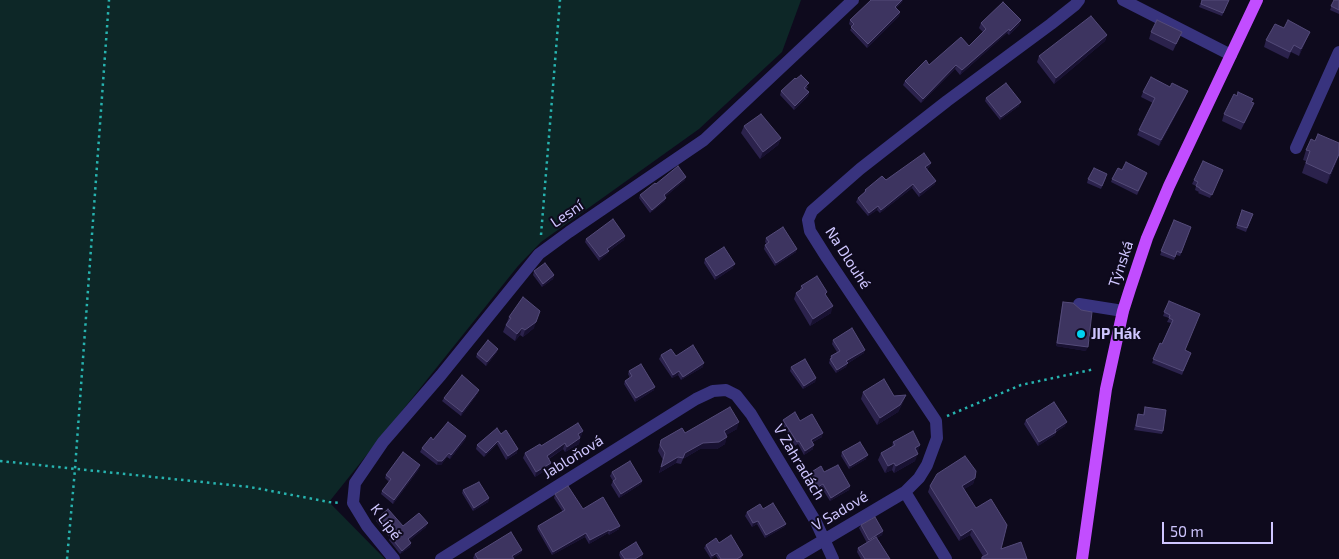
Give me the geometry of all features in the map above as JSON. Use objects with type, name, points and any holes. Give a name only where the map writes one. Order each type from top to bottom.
[{"type":"main road","name":"Týnská","points":[[1082,559],[1106,389],[1123,311],[1151,230],[1257,0]]},
{"type":"street","name":"Lesní","points":[[353,503],[355,483],[383,442],[441,375],[539,254],[704,140],[853,0]]},
{"type":"street","name":"Na Dlouhé","points":[[936,420],[827,258],[810,231],[808,220],[812,210],[860,170],[947,101],[1052,24],[1075,6],[1079,0]]},
{"type":"street","points":[[1123,0],[1231,55]]},
{"type":"street","points":[[1296,148],[1339,52]]},
{"type":"street","points":[[1080,304],[1123,311]]},
{"type":"street","name":"V Zahradách","points":[[726,390],[736,394],[752,414],[816,522],[833,559]]},
{"type":"street","name":"Jabloňová","points":[[441,559],[696,399],[713,391],[726,390]]},
{"type":"street","points":[[936,420],[937,438],[927,465],[905,492],[946,559]]},
{"type":"street","name":"V Sadové","points":[[792,559],[905,492]]},
{"type":"street","name":"K Lípě","points":[[353,503],[367,526],[394,559]]},
{"type":"path","points":[[67,559],[109,0]]},
{"type":"path","points":[[539,254],[560,0]]},
{"type":"path","points":[[936,420],[1021,386],[1095,369]]},
{"type":"path","points":[[0,461],[250,487],[329,502],[353,503]]},
{"type":"green space","points":[[0,0],[801,0],[782,52],[699,129],[541,242],[518,266],[329,502],[385,559],[0,559]]},
{"type":"building","points":[[871,0],[902,0],[895,7],[900,12],[868,44],[851,27],[854,24],[850,20]]},
{"type":"building","points":[[1202,0],[1229,0],[1223,13],[1201,4]]},
{"type":"building","points":[[1334,0],[1339,0],[1339,10],[1331,6]]},
{"type":"building","points":[[1003,2],[1021,20],[962,70],[956,65],[923,99],[905,81],[926,60],[929,65],[961,37],[969,46],[986,29],[981,23]]},
{"type":"building","points":[[1091,16],[1107,35],[1056,78],[1039,56]]},
{"type":"building","points":[[1157,20],[1182,32],[1176,44],[1151,32]]},
{"type":"building","points":[[1288,20],[1310,32],[1301,49],[1294,45],[1290,52],[1266,40],[1275,24],[1284,28]]},
{"type":"building","points":[[801,75],[809,83],[804,88],[809,92],[795,106],[781,91]]},
{"type":"building","points":[[1151,77],[1170,87],[1172,83],[1188,91],[1161,140],[1139,130],[1155,98],[1143,92]]},
{"type":"building","points":[[1006,83],[1021,102],[1001,117],[986,98]]},
{"type":"building","points":[[1238,92],[1253,99],[1251,102],[1254,103],[1244,123],[1224,114],[1234,94],[1237,96]]},
{"type":"building","points":[[761,114],[781,138],[763,152],[744,126]]},
{"type":"building","points":[[1318,134],[1339,143],[1339,154],[1330,174],[1306,163],[1310,151],[1306,150],[1311,139],[1315,141]]},
{"type":"building","points":[[924,153],[931,163],[925,167],[936,181],[920,193],[913,184],[881,210],[878,206],[869,213],[858,198],[865,190],[882,176],[886,180]]},
{"type":"building","points":[[1203,161],[1223,170],[1212,195],[1196,186],[1198,182],[1194,180]]},
{"type":"building","points":[[1126,162],[1147,173],[1138,191],[1112,179],[1118,168],[1122,170]]},
{"type":"building","points":[[678,166],[686,177],[664,195],[666,198],[652,210],[640,195]]},
{"type":"building","points":[[1094,168],[1107,174],[1102,186],[1088,179]]},
{"type":"building","points":[[1242,210],[1253,214],[1247,228],[1237,225]]},
{"type":"building","points":[[613,219],[625,236],[607,249],[609,251],[600,257],[586,239]]},
{"type":"building","points":[[1174,220],[1191,227],[1181,253],[1177,251],[1175,257],[1161,251]]},
{"type":"building","points":[[783,227],[797,249],[776,263],[765,245],[769,242],[766,238]]},
{"type":"building","points":[[724,247],[735,264],[716,276],[705,259]]},
{"type":"building","points":[[545,263],[554,275],[543,284],[534,271]]},
{"type":"building","points":[[817,276],[833,306],[813,319],[796,293],[803,288],[801,286]]},
{"type":"building","points":[[523,297],[540,311],[536,322],[525,330],[522,328],[517,334],[506,325],[511,318],[509,317]]},
{"type":"building","points":[[1169,301],[1200,314],[1185,350],[1191,353],[1183,371],[1153,359],[1173,320],[1169,318],[1170,315],[1164,312]]},
{"type":"building","points":[[1063,302],[1073,303],[1081,310],[1092,312],[1088,347],[1057,343]]},
{"type":"building","points":[[852,328],[865,350],[846,361],[848,363],[837,370],[830,359],[832,358],[831,356],[840,351],[833,340]]},
{"type":"building","points":[[488,340],[498,349],[487,362],[477,354]]},
{"type":"building","points":[[693,345],[704,363],[683,377],[679,371],[673,375],[661,355],[671,349],[676,356]]},
{"type":"building","points":[[805,359],[816,378],[804,386],[791,367]]},
{"type":"building","points":[[641,364],[655,387],[636,398],[625,381],[632,376],[629,371]]},
{"type":"building","points":[[462,375],[479,390],[462,412],[444,398]]},
{"type":"building","points":[[884,379],[894,396],[906,395],[900,405],[880,418],[863,392]]},
{"type":"building","points":[[1054,402],[1067,422],[1055,430],[1056,432],[1039,442],[1026,420]]},
{"type":"building","points":[[730,407],[739,422],[724,431],[727,437],[719,442],[703,443],[685,453],[683,458],[678,457],[661,467],[665,453],[660,445],[661,440],[682,428],[685,433]]},
{"type":"building","points":[[1145,407],[1166,410],[1163,431],[1136,426],[1138,414],[1144,415]]},
{"type":"building","points":[[795,412],[800,421],[812,414],[823,433],[811,440],[814,445],[805,451],[783,420]]},
{"type":"building","points":[[448,422],[466,436],[451,455],[449,453],[442,461],[438,461],[422,448],[431,437],[433,440]]},
{"type":"building","points":[[578,423],[583,431],[578,434],[580,438],[567,447],[565,443],[547,456],[551,463],[536,472],[525,453],[540,444],[541,446]]},
{"type":"building","points":[[497,428],[501,434],[506,430],[518,449],[508,456],[498,441],[486,453],[477,445]]},
{"type":"building","points":[[913,431],[920,445],[915,448],[918,454],[896,466],[894,463],[888,466],[881,453],[895,445],[893,442]]},
{"type":"building","points":[[860,442],[868,455],[850,466],[842,452]]},
{"type":"building","points":[[403,452],[420,465],[394,500],[382,491],[391,479],[386,475]]},
{"type":"building","points":[[965,456],[976,471],[975,478],[962,486],[976,508],[991,499],[1007,525],[1001,549],[1021,542],[1027,559],[982,559],[982,557],[988,554],[972,529],[961,536],[930,486],[937,474]]},
{"type":"building","points":[[630,461],[642,481],[621,494],[613,481],[616,479],[612,472]]},
{"type":"building","points":[[838,465],[850,486],[831,498],[823,484],[818,487],[810,473],[821,466],[824,472]]},
{"type":"building","points":[[479,482],[489,498],[474,508],[463,490]]},
{"type":"building","points":[[568,486],[583,509],[603,497],[620,526],[590,540],[586,533],[553,552],[538,526],[565,510],[555,494]]},
{"type":"building","points":[[773,503],[786,524],[766,535],[758,521],[753,523],[747,512],[760,504],[763,509]]},
{"type":"building","points":[[388,509],[403,526],[419,513],[428,523],[408,539],[411,543],[402,551],[378,518]]},
{"type":"building","points":[[875,517],[883,531],[869,540],[861,525]]},
{"type":"building","points":[[511,532],[522,550],[512,556],[514,559],[478,559],[475,554]]},
{"type":"building","points":[[731,535],[743,555],[737,559],[721,559],[717,553],[712,556],[706,545],[716,538],[719,543]]},
{"type":"building","points":[[876,537],[890,559],[865,559],[858,548]]},
{"type":"building","points":[[636,542],[643,554],[635,559],[625,559],[620,552]]},
{"type":"place","name":"JIP Hák","points":[[1081,334]]}]
